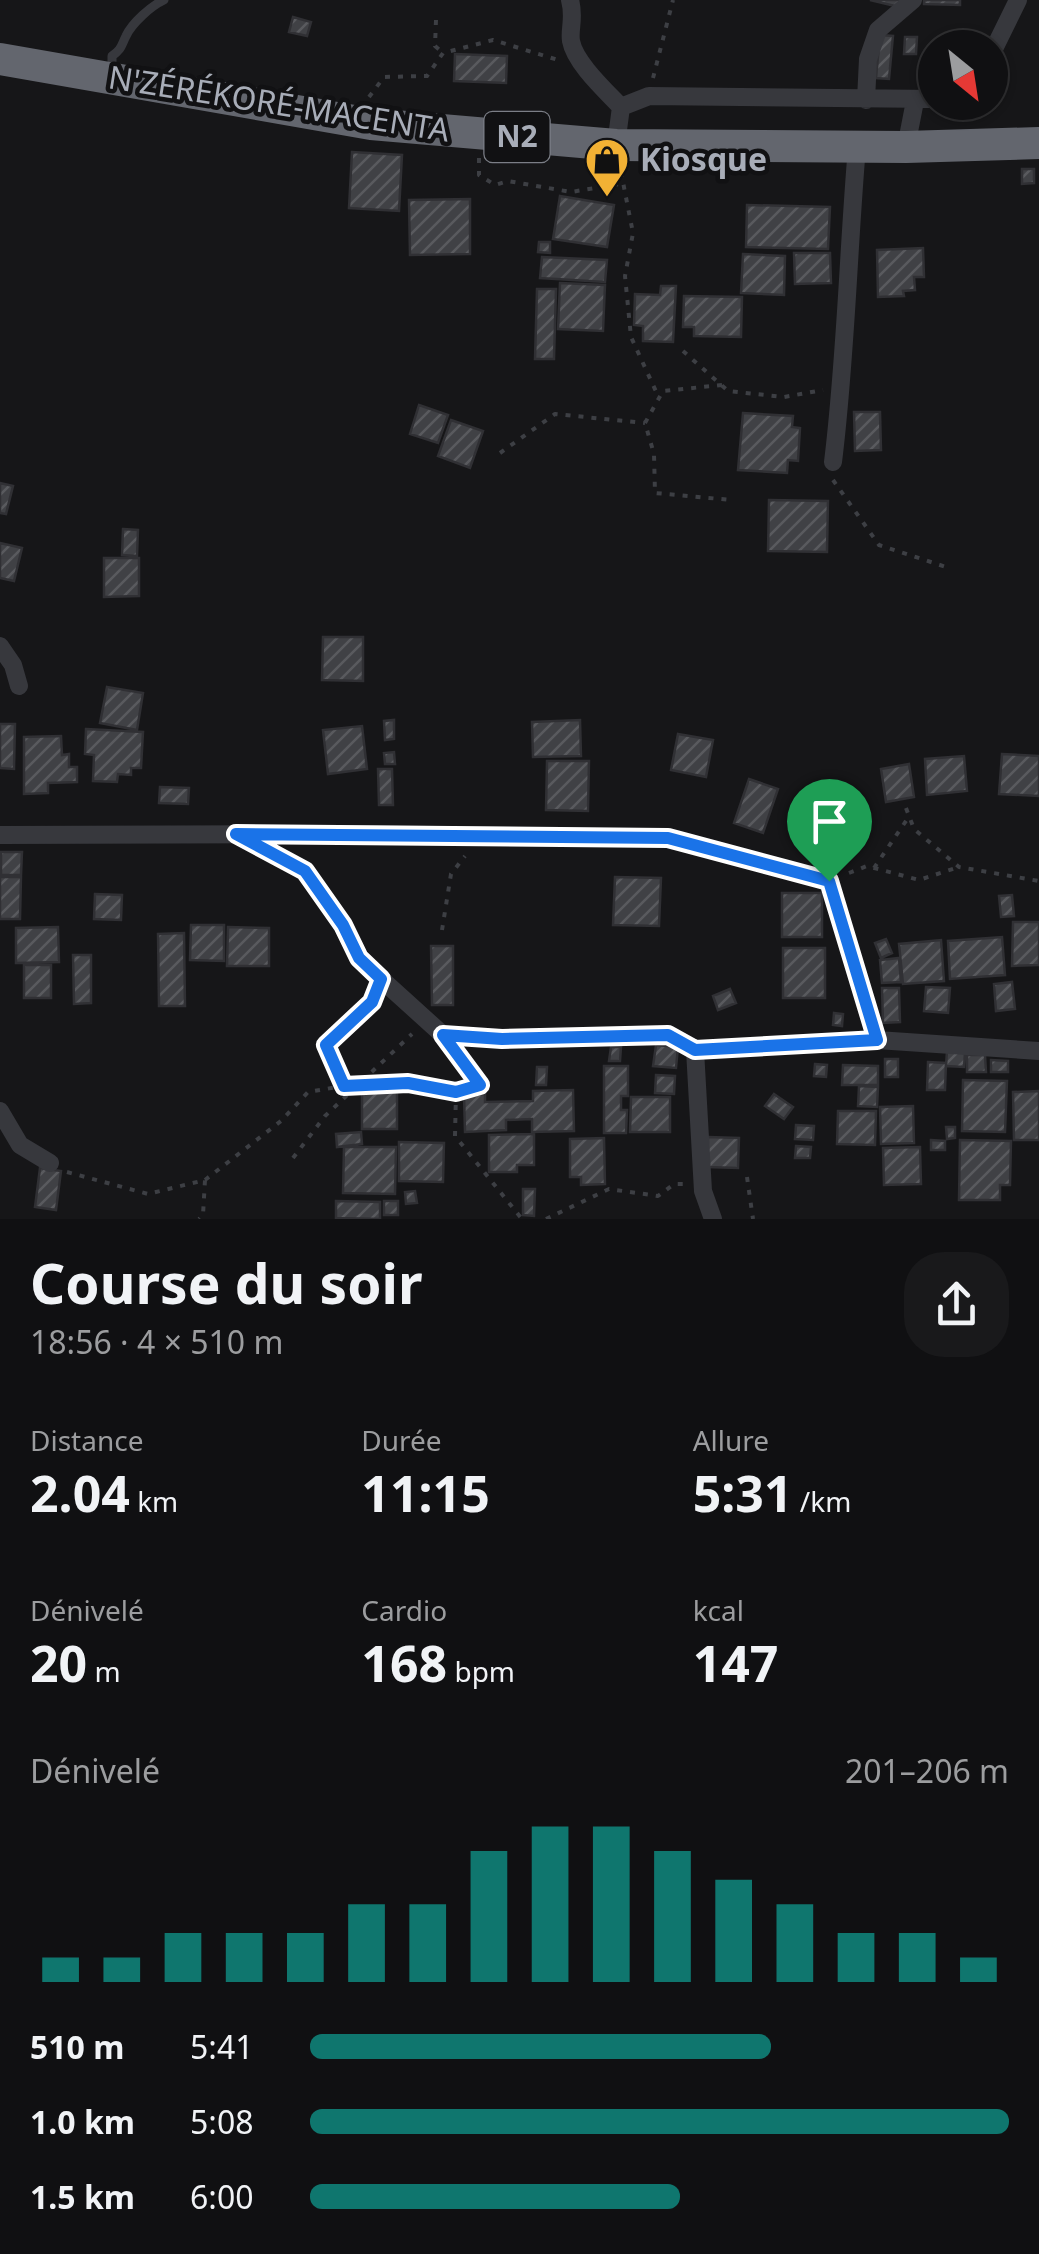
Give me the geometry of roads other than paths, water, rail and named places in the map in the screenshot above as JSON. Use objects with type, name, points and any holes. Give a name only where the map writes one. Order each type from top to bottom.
[{"type":"highway","name":"N'ZÉRÉKORÉ-MACENTA","points":[[0,59],[351,121],[612,145],[906,147],[1039,143]]},
{"type":"street","points":[[570,0],[575,18],[571,40],[586,68],[621,108]]},
{"type":"street","points":[[866,100],[868,59],[878,30],[913,0]]},
{"type":"street","points":[[1003,30],[1018,0]]},
{"type":"street","points":[[621,108],[650,96],[918,100]]},
{"type":"street","points":[[906,147],[914,100]]},
{"type":"street","points":[[612,145],[621,108]]},
{"type":"street","points":[[834,462],[858,147]]},
{"type":"street","points":[[0,646],[13,665],[18,686]]},
{"type":"street","points":[[236,834],[305,871],[343,925],[359,958],[443,1035],[480,1085]]},
{"type":"street","points":[[0,835],[668,838],[829,881],[877,1040]]},
{"type":"street","points":[[443,1035],[502,1039],[668,1035],[695,1050],[877,1040],[1039,1051]]},
{"type":"street","points":[[695,1050],[702,1182],[713,1219]]},
{"type":"street","points":[[0,1111],[20,1145],[50,1162]]},
{"type":"lane","points":[[112,79],[112,56],[124,47],[127,34],[148,8],[164,0]]},
{"type":"place","name":"Kiosque","points":[[607,198]]}]
